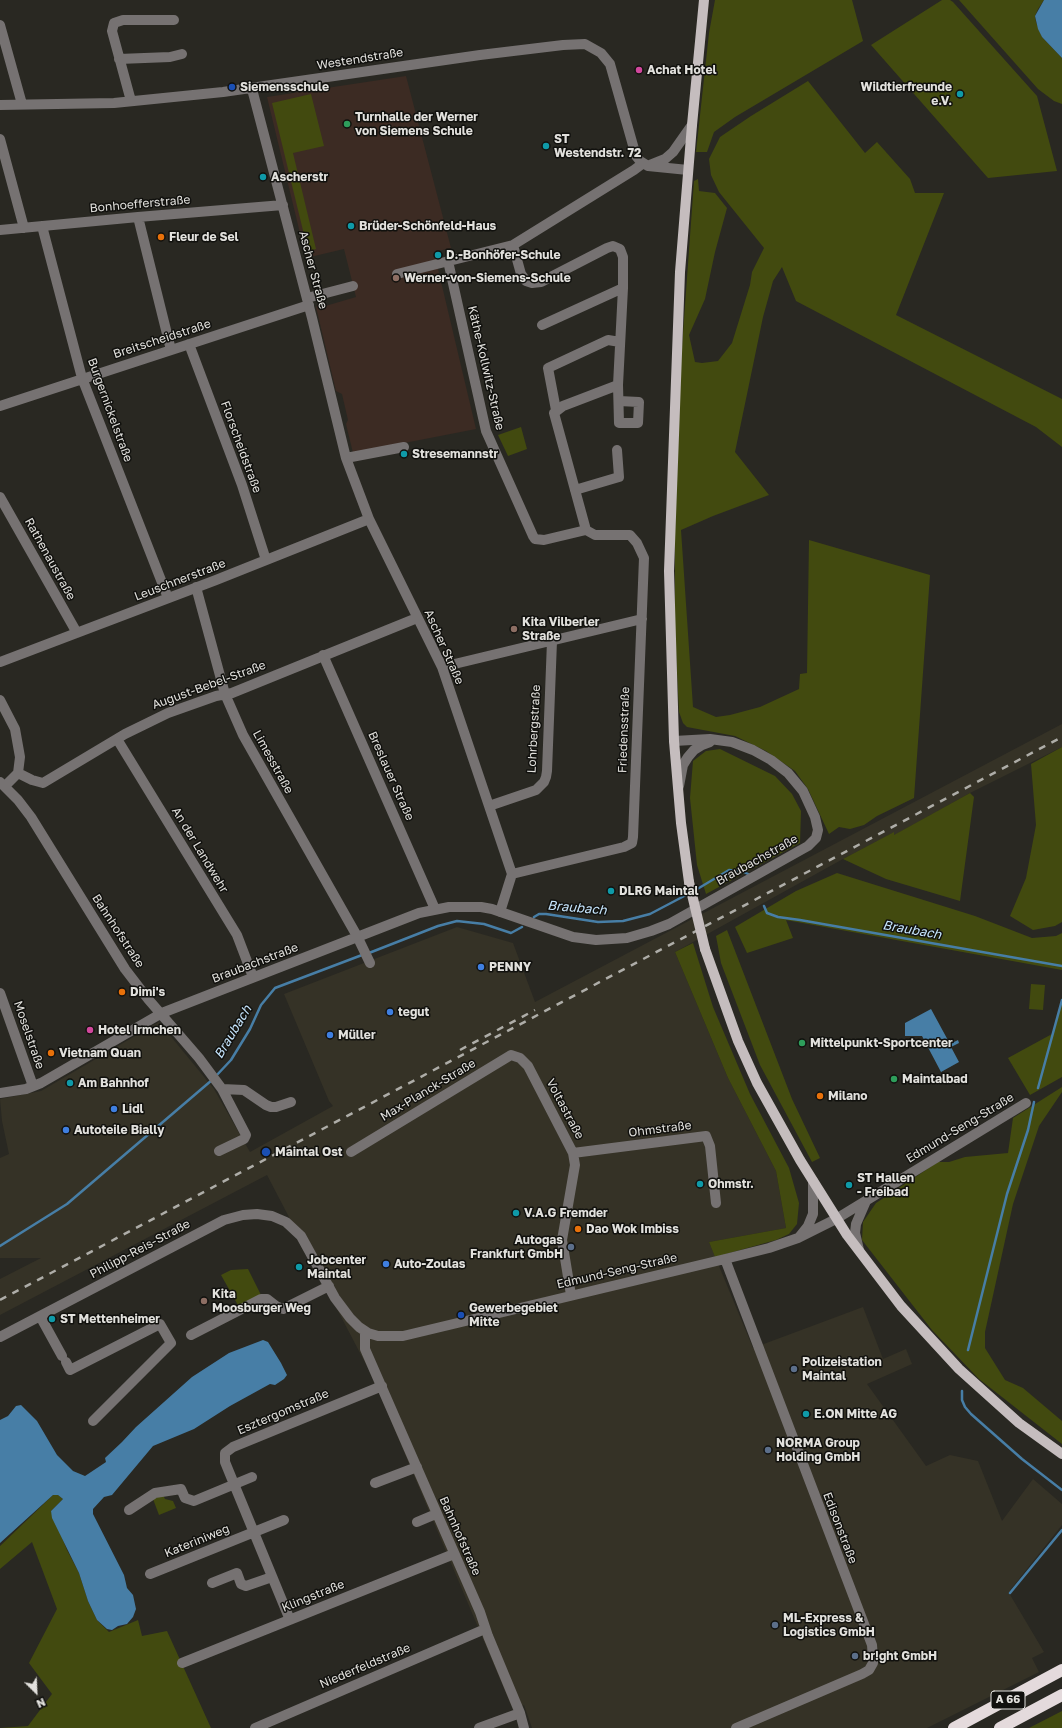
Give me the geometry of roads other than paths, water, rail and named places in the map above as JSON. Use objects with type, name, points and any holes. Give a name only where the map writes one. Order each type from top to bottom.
[{"type":"highway","name":"A 66","points":[[954,1728],[1062,1670]]},
{"type":"highway","name":"A 66","points":[[1000,1728],[1062,1695]]},
{"type":"main road","points":[[704,0],[680,272],[669,571],[674,741],[678,790],[689,882],[705,950],[738,1041],[751,1070],[776,1119],[836,1219],[901,1306],[959,1369],[1019,1423],[1062,1454]]},
{"type":"street","points":[[131,101],[112,31],[113,25],[116,21],[123,20],[174,20]]},
{"type":"street","points":[[0,25],[5,62],[22,104]]},
{"type":"street","name":"Westendstraße","points":[[0,105],[114,103],[252,89],[480,55],[563,44],[585,44],[601,53],[610,64],[636,156],[645,165]]},
{"type":"street","points":[[119,59],[170,57],[182,54]]},
{"type":"street","name":"Ascher Straße","points":[[252,89],[308,301],[346,458],[369,519],[442,667],[512,874]]},
{"type":"street","points":[[397,274],[513,246],[634,170],[665,159],[673,152],[692,124]]},
{"type":"street","points":[[0,139],[24,228]]},
{"type":"street","points":[[645,165],[688,170]]},
{"type":"street","name":"Bonhoefferstraße","points":[[0,230],[283,205]]},
{"type":"street","points":[[141,217],[172,350]]},
{"type":"street","name":"Burgernickelstraße","points":[[42,226],[82,378],[168,598]]},
{"type":"street","points":[[513,246],[521,274],[526,281],[532,283],[541,282],[607,248],[618,247],[622,252],[623,288],[618,385],[619,401]]},
{"type":"street","name":"Käthe-Kollwitz-Straße","points":[[448,261],[486,431],[533,536],[535,539],[544,540],[586,530]]},
{"type":"street","name":"Breitscheidstraße","points":[[0,406],[82,378],[172,350],[353,286]]},
{"type":"street","points":[[542,325],[623,288]]},
{"type":"street","points":[[586,530],[554,413],[556,410],[548,368],[608,340],[620,342]]},
{"type":"street","name":"Florscheidstraße","points":[[189,344],[242,485],[266,560]]},
{"type":"street","points":[[556,410],[618,385]]},
{"type":"street","points":[[346,458],[404,447]]},
{"type":"street","points":[[575,490],[619,478],[616,450]]},
{"type":"street","name":"Rathenaustraße","points":[[0,497],[77,633]]},
{"type":"street","name":"Leuschnerstraße","points":[[0,662],[369,519]]},
{"type":"street","name":"Friedensstraße","points":[[512,874],[624,847],[632,843],[645,565],[641,550],[630,535],[595,535],[586,530]]},
{"type":"street","name":"Limesstraße","points":[[196,587],[225,694],[243,735],[357,936]]},
{"type":"street","name":"August-Bebel-Straße","points":[[18,773],[32,780],[43,783],[117,739],[168,713],[232,693],[417,618]]},
{"type":"street","points":[[442,667],[642,618]]},
{"type":"street","name":"Lohrbergstraße","points":[[489,806],[536,790],[544,782],[546,777],[552,641]]},
{"type":"street","name":"Breslauer Straße","points":[[323,655],[435,909]]},
{"type":"street","points":[[0,700],[17,733],[20,763],[18,773],[3,784]]},
{"type":"street","name":"An der Landwehr","points":[[117,739],[237,935],[253,977]]},
{"type":"street","points":[[678,790],[683,765],[688,757],[694,750],[702,745],[718,740]]},
{"type":"street","name":"Braubachstraße","points":[[0,1093],[33,1086],[48,1080],[162,1013],[419,913],[435,909],[466,906],[500,912],[573,937],[596,940],[627,938],[669,924],[813,842],[816,838],[818,830],[815,817],[803,791],[794,778],[762,754],[732,742],[718,740],[674,741]]},
{"type":"street","name":"Bahnhofstraße","points":[[3,784],[21,803],[33,821],[118,960],[219,1085],[246,1134],[244,1139],[219,1151]]},
{"type":"street","points":[[500,912],[512,874]]},
{"type":"street","points":[[357,936],[370,963]]},
{"type":"street","name":"Moselstraße","points":[[0,993],[33,1086]]},
{"type":"street","name":"Max-Planck-Straße","points":[[351,1152],[511,1055],[520,1058]]},
{"type":"street","name":"Voltastraße","points":[[520,1058],[528,1066],[573,1153],[575,1165],[562,1240],[570,1295]]},
{"type":"street","points":[[219,1085],[244,1090],[271,1107],[276,1107],[291,1102]]},
{"type":"street","name":"Edmund-Seng-Straße","points":[[365,1332],[378,1336],[403,1336],[725,1259],[769,1248],[798,1238],[836,1219],[1026,1103]]},
{"type":"street","name":"Ohmstraße","points":[[573,1153],[706,1136],[710,1146],[716,1203]]},
{"type":"street","points":[[798,1238],[808,1226],[813,1214],[813,1181]]},
{"type":"street","points":[[859,1250],[855,1233],[856,1224],[866,1201]]},
{"type":"street","name":"Philipp-Reis-Straße","points":[[0,1338],[224,1220],[243,1215],[257,1214],[280,1219],[296,1230],[309,1248],[329,1286]]},
{"type":"street","name":"Edisonstraße","points":[[725,1259],[872,1645],[873,1658],[872,1665],[862,1674],[736,1728]]},
{"type":"street","points":[[191,1335],[261,1298],[267,1299],[283,1309],[329,1286],[346,1314],[365,1332]]},
{"type":"street","points":[[40,1316],[70,1370],[160,1324],[171,1344],[92,1421]]},
{"type":"street","name":"Bahnhofstraße","points":[[365,1332],[365,1350],[369,1356],[436,1514],[480,1612],[485,1629],[520,1713],[524,1728]]},
{"type":"street","points":[[369,1356],[372,1346],[378,1336]]},
{"type":"street","name":"Esztergomstraße","points":[[290,1620],[253,1532],[224,1457],[228,1450],[382,1386]]},
{"type":"street","points":[[375,1483],[416,1467]]},
{"type":"street","points":[[129,1510],[155,1493],[181,1489],[185,1498],[194,1501],[252,1476]]},
{"type":"street","points":[[417,1522],[436,1514]]},
{"type":"street","points":[[253,1532],[284,1520]]},
{"type":"street","name":"Kateriniweg","points":[[150,1574],[253,1532]]},
{"type":"street","name":"Klingstraße","points":[[182,1663],[454,1554]]},
{"type":"street","points":[[212,1583],[237,1574],[241,1584],[246,1586],[272,1577]]},
{"type":"street","name":"Niederfeldstraße","points":[[255,1728],[485,1629]]},
{"type":"street","points":[[479,1728],[520,1713]]},
{"type":"water","points":[[1044,0],[1062,0],[1062,58],[1042,37],[1038,29],[1035,16]]},
{"type":"water","points":[[931,1009],[950,1044],[958,1040],[959,1043],[951,1047],[959,1062],[941,1072],[922,1036],[905,1036],[905,1023]]},
{"type":"water","points":[[263,1340],[268,1342],[281,1363],[287,1375],[284,1379],[275,1385],[270,1384],[230,1406],[194,1429],[153,1446],[112,1495],[104,1497],[93,1509],[93,1514],[124,1575],[127,1588],[133,1595],[136,1609],[133,1617],[127,1624],[118,1626],[112,1630],[107,1629],[97,1620],[88,1601],[79,1573],[52,1518],[51,1511],[63,1499],[58,1495],[53,1495],[0,1543],[0,1420],[8,1416],[16,1406],[21,1405],[37,1421],[57,1455],[73,1471],[85,1476],[106,1462],[105,1458],[136,1427],[192,1377],[229,1353]]},
{"type":"waterway","name":"Braubach","points":[[694,891],[729,870],[744,872],[750,875]]},
{"type":"waterway","name":"Braubach","points":[[534,917],[539,914],[546,914],[598,922],[623,921],[650,914],[688,894]]},
{"type":"waterway","name":"Braubach","points":[[764,906],[767,913],[778,917],[1062,966]]},
{"type":"waterway","name":"Braubach","points":[[369,953],[438,926],[457,921],[484,924],[511,933],[522,927]]},
{"type":"waterway","name":"Braubach","points":[[215,1077],[231,1060],[250,1029],[261,1005],[275,988],[362,955]]},
{"type":"waterway","points":[[1038,1088],[1062,1000]]},
{"type":"waterway","name":"Braubach","points":[[0,1246],[67,1204],[212,1080]]},
{"type":"waterway","points":[[968,1350],[1007,1194],[1028,1130],[1034,1102]]},
{"type":"waterway","points":[[962,1391],[962,1400],[965,1407],[971,1414],[1022,1459],[1062,1490]]},
{"type":"waterway","points":[[1010,1593],[1062,1530]]},
{"type":"railway","points":[[0,1300],[1062,737]]},
{"type":"railway","points":[[460,1050],[535,1010]]},
{"type":"place","name":"Achat Hotel","points":[[639,70]]},
{"type":"place","name":"Siemensschule","points":[[232,87]]},
{"type":"place","name":"Wildtierfreunde e.V.","points":[[960,94]]},
{"type":"place","name":"Turnhalle der Werner von Siemens Schule","points":[[347,124]]},
{"type":"place","name":"ST Westendstr. 72","points":[[546,146]]},
{"type":"place","name":"Ascherstr","points":[[263,177]]},
{"type":"place","name":"Brüder-Schönfeld-Haus","points":[[351,226]]},
{"type":"place","name":"Fleur de Sel","points":[[161,237]]},
{"type":"place","name":"D.-Bonhöfer-Schule","points":[[438,255]]},
{"type":"place","name":"Werner-von-Siemens-Schule","points":[[396,278]]},
{"type":"place","name":"Stresemannstr","points":[[404,454]]},
{"type":"place","name":"Kita Vilberler Straße","points":[[514,629]]},
{"type":"place","name":"DLRG Maintal","points":[[611,891]]},
{"type":"place","name":"PENNY","points":[[481,967]]},
{"type":"place","name":"Dimi's","points":[[122,992]]},
{"type":"place","name":"tegut","points":[[390,1012]]},
{"type":"place","name":"Hotel Irmchen","points":[[90,1030]]},
{"type":"place","name":"Müller","points":[[330,1035]]},
{"type":"place","name":"Mittelpunkt-Sportcenter","points":[[802,1043]]},
{"type":"place","name":"Vietnam Quan","points":[[51,1053]]},
{"type":"place","name":"Maintalbad","points":[[894,1079]]},
{"type":"place","name":"Am Bahnhof","points":[[70,1083]]},
{"type":"place","name":"Milano","points":[[820,1096]]},
{"type":"place","name":"Lidl","points":[[114,1109]]},
{"type":"place","name":"Autoteile Bially","points":[[66,1130]]},
{"type":"place","name":"Maintal Ost","points":[[266,1152]]},
{"type":"place","name":"Ohmstr.","points":[[700,1184]]},
{"type":"place","name":"ST Hallen - Freibad","points":[[849,1185]]},
{"type":"place","name":"V.A.G Fremder","points":[[516,1213]]},
{"type":"place","name":"Dao Wok Imbiss","points":[[578,1229]]},
{"type":"place","name":"Autogas Frankfurt GmbH","points":[[571,1247]]},
{"type":"place","name":"Auto-Zoulas","points":[[386,1264]]},
{"type":"place","name":"Jobcenter Maintal","points":[[299,1267]]},
{"type":"place","name":"Kita Moosburger Weg","points":[[204,1301]]},
{"type":"place","name":"Gewerbegebiet Mitte","points":[[461,1315]]},
{"type":"place","name":"ST Mettenheimer","points":[[52,1319]]},
{"type":"place","name":"Polizeistation Maintal","points":[[794,1369]]},
{"type":"place","name":"E.ON Mitte AG","points":[[806,1414]]},
{"type":"place","name":"NORMA Group Holding GmbH","points":[[768,1450]]},
{"type":"place","name":"ML-Express & Logistics GmbH","points":[[775,1625]]},
{"type":"place","name":"br!ght GmbH","points":[[855,1656]]}]
